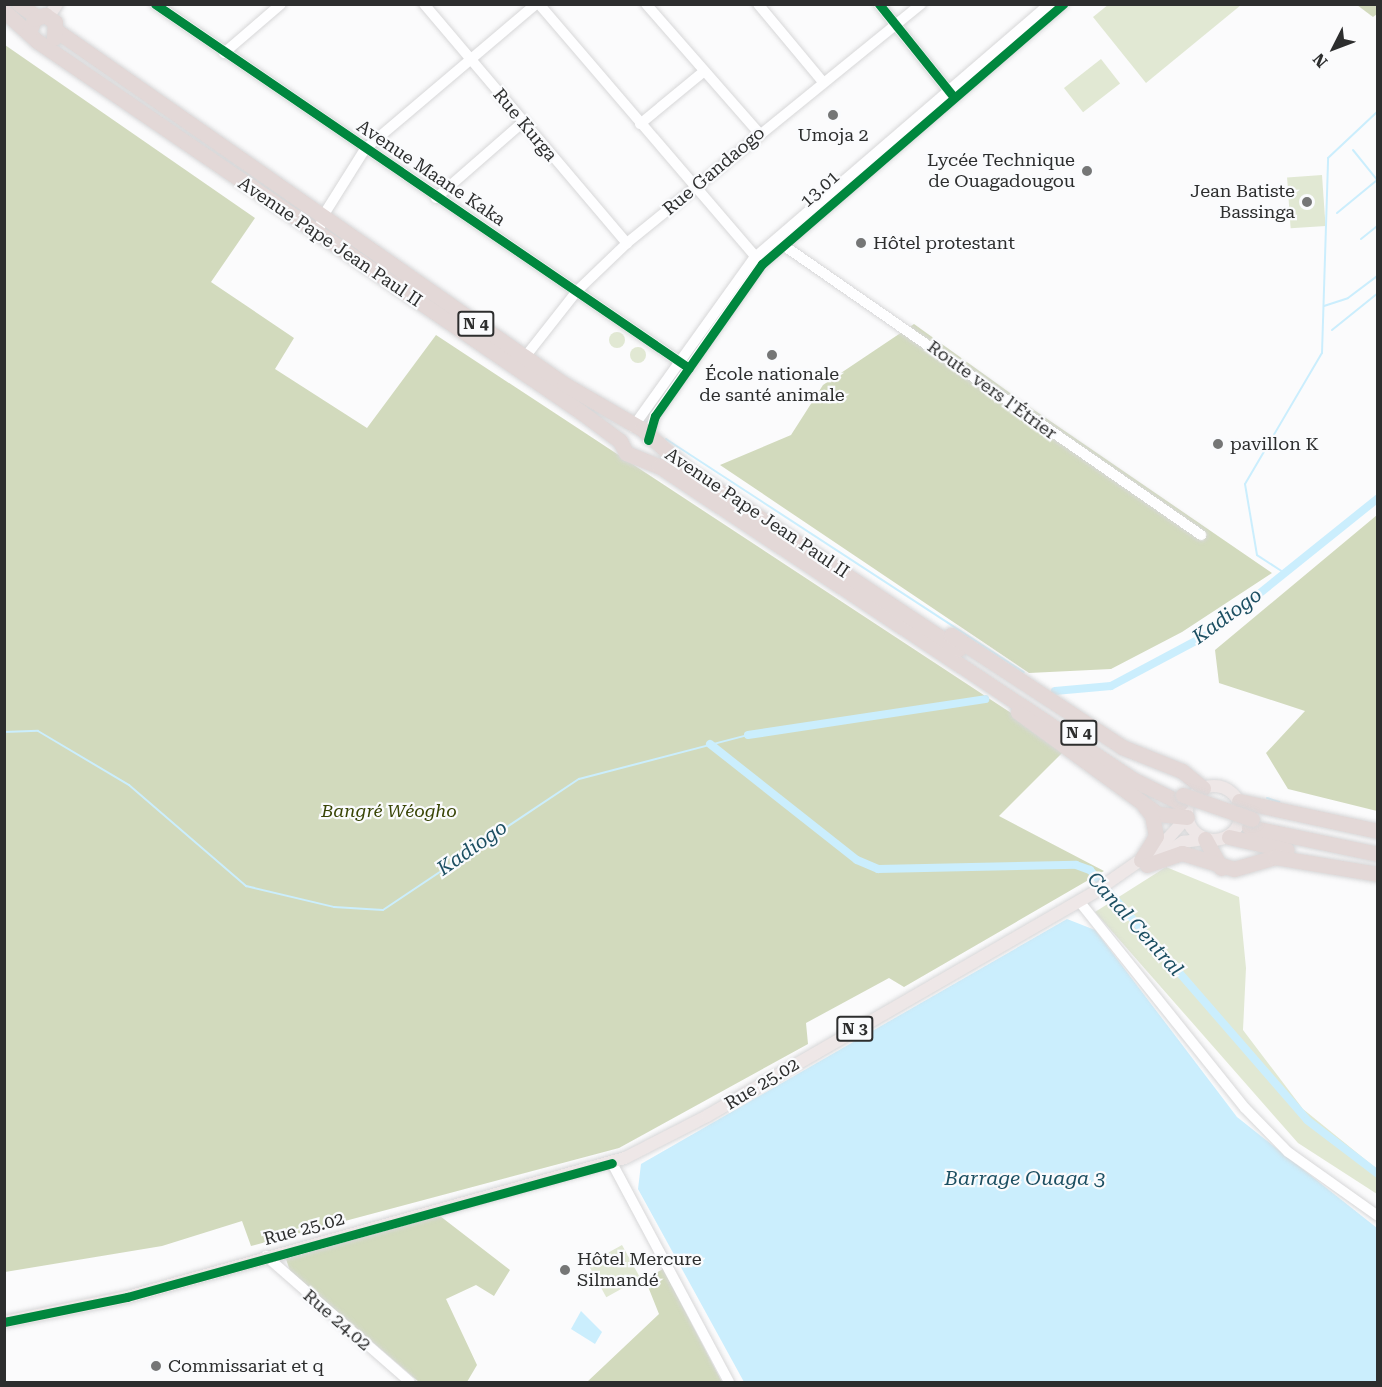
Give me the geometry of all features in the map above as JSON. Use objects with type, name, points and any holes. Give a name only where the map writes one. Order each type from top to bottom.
[{"type":"highway","name":"N 4","points":[[19,4],[48,12],[57,31]]},
{"type":"highway","name":"Avenue Pape Jean Paul II","points":[[4,11],[35,37],[620,441],[626,453],[639,455],[860,590]]},
{"type":"highway","points":[[35,37],[48,12]]},
{"type":"highway","points":[[35,37],[57,31]]},
{"type":"highway","name":"Avenue Pape Jean Paul II","points":[[57,31],[525,357],[633,427],[648,440],[860,590]]},
{"type":"highway","points":[[620,441],[633,427]]},
{"type":"highway","name":"Avenue Pape Jean Paul II","points":[[639,455],[648,440]]},
{"type":"highway","name":"N 4","points":[[860,590],[1184,805],[1377,854]]},
{"type":"highway","points":[[860,590],[1122,747],[1182,771],[1203,788]]},
{"type":"highway","points":[[860,590],[1134,797],[1167,818],[1184,805]]},
{"type":"highway","points":[[1134,797],[1155,824],[1152,846],[1144,863]]},
{"type":"highway","points":[[1239,801],[1377,831]]},
{"type":"highway","name":"N 4","points":[[1250,823],[1377,846]]},
{"type":"highway","points":[[1229,837],[1377,865]]},
{"type":"highway","points":[[1205,839],[1221,868]]},
{"type":"highway","points":[[1144,863],[1182,854],[1221,868],[1275,857],[1377,874]]},
{"type":"main road","points":[[1203,788],[1219,786],[1239,801],[1239,825],[1229,837]]},
{"type":"main road","name":"N 3","points":[[1184,805],[1203,788]]},
{"type":"main road","points":[[1184,805],[1205,839]]},
{"type":"main road","name":"Rue 25.02","points":[[1144,863],[1184,805]]},
{"type":"main road","name":"N 3","points":[[1205,839],[1229,837]]},
{"type":"main road","name":"Rue 25.02","points":[[4,1322],[105,1302],[612,1163],[708,1116],[1176,845],[1205,839]]},
{"type":"street","name":"Avenue Maane Kaka","points":[[155,4],[685,366]]},
{"type":"street","points":[[224,53],[281,4]]},
{"type":"street","name":"Rue Kurga","points":[[424,4],[522,123],[627,243]]},
{"type":"street","points":[[318,234],[323,216],[366,149],[538,4],[758,261]]},
{"type":"street","points":[[646,4],[703,72],[758,132]]},
{"type":"street","points":[[758,4],[823,82]]},
{"type":"street","points":[[879,4],[950,93]]},
{"type":"street","name":"Rue Gandaogo","points":[[525,357],[577,291],[627,243],[695,188],[758,132],[896,26],[921,4]]},
{"type":"street","name":"13.01","points":[[758,261],[783,245],[1049,4]]},
{"type":"street","name":"13.01","points":[[648,440],[655,416],[685,366],[758,261],[950,93],[1063,4]]},
{"type":"street","points":[[640,124],[703,72]]},
{"type":"street","points":[[436,198],[522,123]]},
{"type":"street","name":"Route vers l'Étrier","points":[[783,245],[1201,535]]},
{"type":"street","name":"13.01","points":[[633,427],[685,366]]},
{"type":"street","points":[[1079,901],[1245,1108],[1288,1152],[1377,1216]]},
{"type":"street","points":[[612,1163],[729,1383]]},
{"type":"street","name":"Rue 24.02","points":[[266,1256],[410,1383]]},
{"type":"green space","points":[[1109,4],[1241,5],[1146,83],[1093,17]]},
{"type":"green space","points":[[1357,5],[1377,5],[1377,14],[1373,17]]},
{"type":"green space","name":"Bangré Wéogho","points":[[5,45],[255,218],[211,282],[294,338],[275,369],[367,428],[436,335],[1066,749],[999,816],[1104,871],[904,987],[889,978],[806,1023],[808,1044],[619,1148],[251,1246],[242,1221],[162,1246],[5,1272]]},
{"type":"green space","points":[[1101,59],[1120,83],[1083,112],[1064,88]]},
{"type":"green space","name":"Jean Batiste Bassinga","points":[[1322,175],[1326,226],[1291,228],[1287,177]]},
{"type":"green space","points":[[914,324],[1021,401],[1272,573],[1182,632],[1111,669],[1029,673],[720,465],[791,435],[823,385]]},
{"type":"green space","points":[[617,332],[623,334],[625,340],[623,346],[617,348],[611,346],[609,340],[611,334]]},
{"type":"green space","points":[[638,347],[644,349],[646,355],[644,361],[638,363],[632,361],[630,355],[632,349]]},
{"type":"green space","points":[[1377,515],[1377,811],[1288,789],[1266,753],[1305,711],[1219,683],[1215,650]]},
{"type":"green space","points":[[1166,867],[1239,897],[1246,968],[1243,1030],[1303,1109],[1377,1169],[1377,1194],[1298,1143],[1095,912]]},
{"type":"green space","points":[[440,1216],[510,1270],[494,1296],[476,1285],[446,1299],[477,1365],[467,1382],[419,1382],[290,1271],[285,1256]]},
{"type":"green space","points":[[622,1245],[640,1278],[606,1297],[588,1264]]},
{"type":"green space","points":[[663,1269],[722,1382],[587,1382],[659,1314],[645,1279]]},
{"type":"water","name":"Barrage Ouaga 3","points":[[1067,919],[1095,930],[1237,1117],[1377,1228],[1377,1382],[744,1382],[638,1189],[641,1164]]},
{"type":"water","points":[[581,1311],[602,1332],[595,1344],[571,1329]]},
{"type":"waterway","points":[[1283,572],[1257,555],[1245,484],[1322,353],[1328,158],[1378,111]]},
{"type":"waterway","points":[[1353,150],[1377,180]]},
{"type":"waterway","points":[[1337,213],[1377,180]]},
{"type":"waterway","points":[[1361,239],[1378,225]]},
{"type":"waterway","points":[[1324,306],[1348,298],[1378,275]]},
{"type":"waterway","points":[[1332,330],[1378,293]]},
{"type":"waterway","points":[[666,439],[1024,672]]},
{"type":"waterway","name":"Kadiogo","points":[[1055,691],[1111,686],[1209,634],[1378,498]]},
{"type":"waterway","name":"Kadiogo","points":[[748,735],[985,699]]},
{"type":"waterway","name":"Kadiogo","points":[[4,732],[38,731],[129,785],[246,886],[334,907],[383,910],[579,779],[748,735]]},
{"type":"waterway","name":"Canal Central","points":[[710,744],[857,860],[878,869],[1076,865],[1090,870],[1307,1120],[1378,1174]]},
{"type":"waterway","points":[[1267,798],[1279,802]]},
{"type":"cycle path","points":[[155,4],[689,368]]},
{"type":"cycle path","points":[[879,4],[953,96]]},
{"type":"cycle path","points":[[648,440],[655,416],[762,264],[1063,4]]},
{"type":"cycle path","points":[[4,1322],[127,1297],[612,1163]]},
{"type":"place","name":"Umoja 2","points":[[833,115]]},
{"type":"place","name":"Lycée Technique de Ouagadougou","points":[[1087,171]]},
{"type":"place","name":"Jean Batiste Bassinga","points":[[1307,202]]},
{"type":"place","name":"Hôtel protestant","points":[[861,243]]},
{"type":"place","name":"École nationale de santé animale","points":[[772,355]]},
{"type":"place","name":"pavillon K","points":[[1218,444]]},
{"type":"place","name":"Hôtel Mercure Silmandé","points":[[565,1270]]},
{"type":"place","name":"Commissariat et q","points":[[156,1366]]}]
